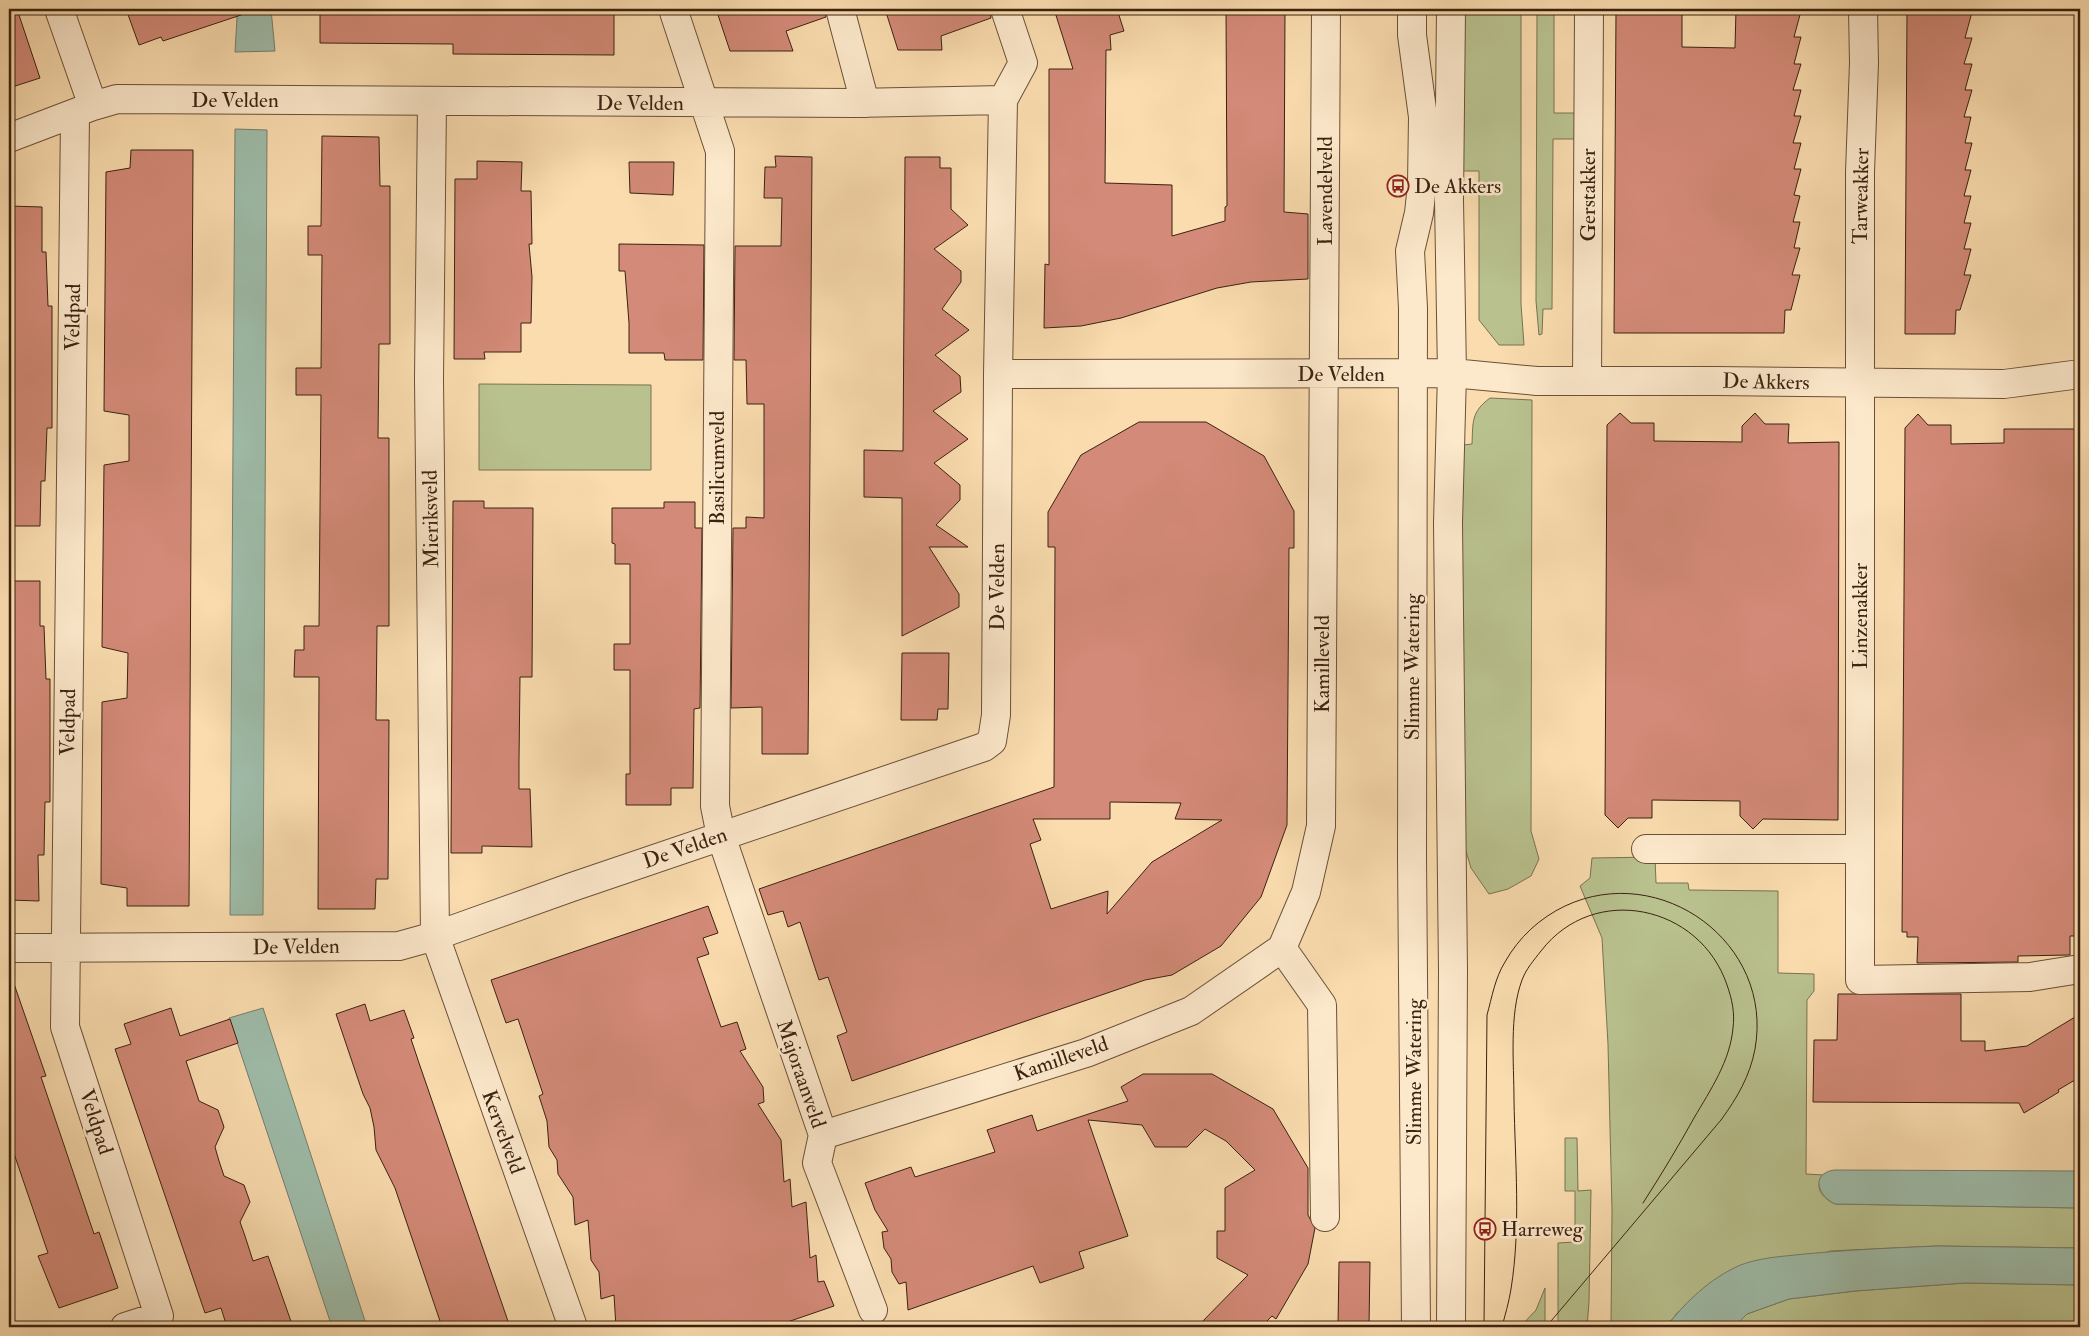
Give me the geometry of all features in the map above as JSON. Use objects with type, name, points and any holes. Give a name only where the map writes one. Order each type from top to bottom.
[{"type":"street","name":"Veldpad","points":[[59,9],[84,110],[65,949],[66,1027],[159,1316],[125,1327]]},
{"type":"street","name":"Basilicumveld","points":[[674,9],[720,150],[715,806],[721,836]]},
{"type":"street","points":[[840,9],[865,103]]},
{"type":"street","points":[[1003,100],[1023,63],[1005,9]]},
{"type":"street","name":"Lavendelveld","points":[[1324,374],[1326,9]]},
{"type":"street","name":"Slimme Watering","points":[[1412,9],[1412,35],[1423,117],[1422,185],[1419,213],[1410,251],[1413,373],[1412,858],[1416,1327]]},
{"type":"street","name":"Slimme Watering","points":[[1451,9],[1450,200],[1452,374],[1448,523],[1452,961],[1451,1327]]},
{"type":"street","name":"Gerstakker","points":[[1587,381],[1589,9]]},
{"type":"street","name":"Tarweakker","points":[[1860,383],[1863,9]]},
{"type":"street","name":"De Velden","points":[[9,138],[117,99],[705,103],[865,103],[1003,100],[998,374],[996,715],[992,741],[984,747],[435,936],[399,946],[9,948]]},
{"type":"street","name":"Mieriksveld","points":[[432,102],[429,379],[435,936]]},
{"type":"street","name":"De Velden","points":[[998,374],[1452,374]]},
{"type":"street","name":"Kamilleveld","points":[[823,1135],[1086,1053],[1192,1011],[1282,948],[1306,892],[1321,826],[1324,374]]},
{"type":"street","name":"De Akkers","points":[[1452,374],[1537,381],[2004,384],[2080,374]]},
{"type":"street","name":"Linzenakker","points":[[1860,383],[1860,980],[2030,977],[2080,969]]},
{"type":"street","name":"Majoraanveld","points":[[721,836],[823,1135],[817,1163],[873,1310]]},
{"type":"street","points":[[1646,849],[1859,848]]},
{"type":"street","name":"Kervelveld","points":[[435,936],[573,1327]]},
{"type":"street","points":[[1282,948],[1322,1005],[1325,1217]]},
{"type":"green space","points":[[1462,9],[1521,9],[1521,304],[1524,345],[1499,345],[1479,320],[1479,171],[1461,171]]},
{"type":"green space","points":[[1537,9],[1554,9],[1554,113],[1578,113],[1577,139],[1553,139],[1552,309],[1543,309],[1542,334],[1539,335],[1536,301]]},
{"type":"green space","points":[[479,384],[651,385],[651,470],[479,470]]},
{"type":"green space","points":[[1490,398],[1532,400],[1531,831],[1539,859],[1531,876],[1508,889],[1489,894],[1471,868],[1462,838],[1458,799],[1463,445],[1472,444],[1474,418],[1479,408]]},
{"type":"green space","points":[[1655,857],[1656,883],[1688,883],[1689,890],[1778,891],[1778,973],[1814,974],[1814,991],[1807,1000],[1806,1174],[1824,1175],[1819,1188],[1826,1199],[1835,1204],[2080,1208],[2080,1248],[1937,1246],[1830,1251],[1678,1312],[1666,1327],[1611,1327],[1612,1210],[1608,1044],[1602,938],[1580,886],[1590,878],[1592,858]]},
{"type":"green space","points":[[1565,1138],[1577,1138],[1578,1191],[1591,1190],[1587,1327],[1558,1327],[1558,1243],[1575,1242],[1575,1191],[1565,1191]]},
{"type":"green space","points":[[1965,1283],[2080,1285],[2080,1327],[1734,1327],[1747,1314],[1789,1299],[1855,1291]]},
{"type":"green space","points":[[1545,1288],[1545,1327],[1520,1327],[1536,1310]]},
{"type":"shaded area","points":[[234,9],[271,9],[275,51],[235,52],[237,18]]},
{"type":"shaded area","points":[[235,129],[267,130],[263,915],[230,915]]},
{"type":"shaded area","points":[[263,1008],[367,1327],[332,1327],[229,1018]]},
{"type":"shaded area","points":[[1834,1170],[2080,1171],[2080,1208],[1835,1204],[1824,1196],[1819,1186],[1819,1180],[1822,1176],[1826,1172]]},
{"type":"shaded area","points":[[1937,1246],[2080,1248],[2080,1285],[1965,1283],[1855,1291],[1789,1299],[1747,1314],[1734,1327],[1666,1327],[1680,1310],[1704,1287],[1722,1275],[1747,1263],[1813,1253]]},
{"type":"building","points":[[9,9],[17,9],[40,78],[9,88]]},
{"type":"building","points":[[126,9],[243,9],[244,14],[163,41],[161,37],[139,45]]},
{"type":"building","points":[[320,9],[614,9],[614,55],[453,54],[453,44],[320,43]]},
{"type":"building","points":[[716,9],[825,9],[826,17],[786,31],[793,51],[730,51]]},
{"type":"building","points":[[885,9],[990,9],[991,18],[941,36],[942,50],[898,50]]},
{"type":"building","points":[[1054,9],[1117,9],[1124,31],[1110,35],[1111,50],[1106,50],[1105,183],[1172,185],[1172,236],[1225,221],[1225,207],[1227,206],[1226,9],[1285,9],[1284,212],[1308,214],[1308,279],[1251,282],[1217,288],[1121,318],[1081,326],[1044,328],[1045,264],[1049,265],[1049,69],[1073,69]]},
{"type":"building","points":[[1616,9],[1682,9],[1682,47],[1735,48],[1736,9],[1786,9],[1801,11],[1794,37],[1801,37],[1794,64],[1801,64],[1793,90],[1801,90],[1794,116],[1801,116],[1793,143],[1801,143],[1794,169],[1801,169],[1794,195],[1800,196],[1793,222],[1800,222],[1794,248],[1800,248],[1792,275],[1800,275],[1791,310],[1785,310],[1784,333],[1614,333]]},
{"type":"building","points":[[1907,9],[1957,9],[1957,11],[1972,12],[1965,38],[1972,38],[1964,64],[1972,64],[1965,90],[1972,90],[1964,117],[1971,117],[1965,143],[1972,143],[1965,170],[1971,170],[1964,196],[1971,196],[1964,223],[1971,223],[1964,249],[1971,249],[1964,275],[1971,275],[1960,310],[1956,310],[1955,334],[1905,334]]},
{"type":"building","points":[[322,136],[379,137],[380,186],[390,186],[390,344],[379,344],[378,438],[389,438],[389,626],[377,626],[376,720],[389,720],[388,879],[376,879],[375,909],[318,909],[319,677],[294,677],[295,650],[304,650],[304,626],[319,626],[321,395],[296,395],[296,368],[321,368],[322,255],[308,255],[308,226],[321,226]]},
{"type":"building","points":[[131,150],[193,150],[189,906],[127,906],[127,888],[101,884],[102,702],[127,698],[128,653],[102,647],[104,465],[129,461],[129,415],[104,411],[106,172],[130,168]]},
{"type":"building","points":[[775,156],[812,157],[808,754],[762,754],[762,707],[731,708],[733,528],[746,528],[746,517],[764,518],[764,404],[747,404],[746,360],[734,360],[735,246],[781,246],[782,198],[764,198],[765,167],[776,167]]},
{"type":"building","points":[[905,157],[940,157],[940,168],[951,168],[951,209],[968,225],[934,249],[961,271],[961,282],[942,309],[969,330],[935,355],[960,376],[961,392],[933,411],[968,439],[934,463],[960,485],[960,500],[936,525],[968,547],[929,547],[959,594],[959,607],[902,636],[902,498],[864,497],[864,450],[903,451]]},
{"type":"building","points":[[477,161],[522,162],[521,191],[531,191],[532,244],[529,244],[532,277],[531,323],[521,323],[521,352],[484,352],[485,359],[454,359],[455,179],[477,179]]},
{"type":"building","points":[[629,162],[674,162],[673,195],[630,193]]},
{"type":"building","points":[[9,206],[42,207],[42,252],[46,252],[48,306],[52,306],[52,428],[47,428],[45,481],[41,481],[40,526],[9,526]]},
{"type":"building","points":[[619,244],[704,245],[703,360],[665,360],[664,353],[629,353],[625,271],[619,271]]},
{"type":"building","points":[[1620,413],[1631,423],[1654,423],[1654,441],[1742,442],[1742,426],[1755,413],[1765,424],[1789,424],[1788,443],[1839,442],[1838,820],[1763,819],[1753,829],[1740,816],[1740,801],[1652,800],[1652,818],[1628,818],[1618,828],[1605,815],[1607,425]]},
{"type":"building","points":[[1918,414],[1928,425],[1951,425],[1951,444],[2004,443],[2004,429],[2080,429],[2080,936],[2070,936],[2070,955],[2018,956],[2018,962],[1917,963],[1918,937],[1907,937],[1907,932],[1902,932],[1905,428]]},
{"type":"building","points":[[1139,422],[1206,422],[1264,456],[1294,511],[1294,548],[1289,548],[1287,825],[1261,897],[1221,946],[1172,975],[1145,980],[852,1081],[837,1036],[847,1032],[828,977],[819,980],[800,922],[788,927],[783,911],[768,915],[759,889],[1054,787],[1055,547],[1048,547],[1048,512],[1081,455]],"holes":[[[1110,802],[1181,803],[1175,819],[1222,820],[1152,862],[1107,914],[1108,891],[1051,909],[1030,844],[1041,840],[1033,819],[1110,819]]]},
{"type":"building","points":[[453,501],[484,501],[484,508],[533,508],[532,677],[520,677],[519,761],[519,789],[530,789],[532,847],[482,846],[482,853],[451,853]]},
{"type":"building","points":[[664,502],[695,502],[695,528],[702,528],[700,708],[694,709],[693,788],[671,788],[671,805],[626,805],[626,774],[630,774],[630,670],[614,670],[614,644],[630,644],[630,564],[615,564],[615,544],[612,543],[612,508],[664,508]]},
{"type":"building","points":[[9,581],[40,581],[40,626],[44,626],[46,679],[50,679],[50,802],[45,802],[44,855],[38,855],[39,901],[9,900]]},
{"type":"building","points":[[902,653],[949,653],[948,709],[938,709],[937,720],[901,720]]},
{"type":"building","points":[[708,906],[718,933],[703,938],[709,954],[697,958],[721,1027],[737,1022],[746,1049],[740,1051],[763,1087],[764,1102],[758,1104],[781,1140],[784,1182],[790,1179],[792,1207],[806,1202],[810,1258],[816,1255],[818,1282],[824,1281],[834,1306],[773,1327],[616,1327],[614,1295],[601,1299],[599,1272],[591,1260],[588,1220],[575,1225],[573,1197],[558,1174],[557,1160],[549,1147],[547,1121],[539,1096],[543,1094],[518,1019],[506,1023],[491,980]]},
{"type":"building","points":[[13,981],[46,1076],[41,1077],[94,1234],[99,1232],[118,1288],[59,1308],[38,1256],[48,1253],[9,1139],[9,982]]},
{"type":"building","points":[[1838,994],[1961,994],[1961,1041],[1985,1041],[1985,1051],[2027,1046],[2080,1014],[2080,1077],[2024,1113],[2019,1103],[1813,1102],[1814,1040],[1837,1040]]},
{"type":"building","points":[[365,1004],[370,1021],[404,1010],[414,1038],[411,1039],[419,1063],[510,1327],[442,1327],[395,1188],[376,1150],[370,1108],[363,1094],[336,1014]]},
{"type":"building","points":[[171,1008],[180,1036],[230,1019],[238,1043],[186,1061],[199,1101],[218,1110],[224,1127],[215,1147],[224,1176],[244,1185],[250,1202],[240,1222],[253,1261],[268,1256],[293,1327],[227,1327],[221,1308],[205,1313],[115,1049],[131,1044],[124,1024]]},
{"type":"building","points":[[1143,1074],[1212,1074],[1273,1109],[1308,1168],[1308,1215],[1315,1228],[1308,1264],[1276,1319],[1272,1316],[1261,1327],[1197,1327],[1248,1275],[1217,1258],[1217,1231],[1225,1231],[1225,1188],[1255,1170],[1226,1141],[1205,1129],[1187,1147],[1155,1147],[1142,1125],[1088,1120],[1128,1236],[1079,1252],[1084,1268],[1040,1283],[1033,1266],[908,1310],[906,1282],[899,1284],[892,1272],[891,1259],[884,1248],[882,1232],[888,1231],[875,1210],[865,1183],[911,1167],[915,1177],[995,1152],[987,1130],[1032,1115],[1037,1131],[1128,1101],[1121,1087]]},
{"type":"building","points":[[1339,1262],[1370,1262],[1369,1326],[1338,1326]]},
{"type":"tram line","points":[[1484,1327],[1487,1015],[1496,981],[1517,944],[1547,916],[1565,906],[1602,895],[1638,894],[1672,904],[1703,921],[1729,945],[1747,976],[1756,1011],[1753,1059],[1742,1086],[1721,1120],[1546,1327]]},
{"type":"tram line","points":[[1502,1327],[1511,1289],[1516,1242],[1517,1194],[1513,1039],[1518,994],[1530,965],[1563,929],[1589,916],[1616,910],[1644,912],[1670,921],[1694,936],[1713,958],[1727,985],[1733,1011],[1734,1022],[1731,1040],[1719,1074],[1676,1150],[1643,1203]]},
{"type":"place","name":"De Akkers","points":[[1398,186]]},
{"type":"place","name":"Harreweg","points":[[1485,1229]]}]
